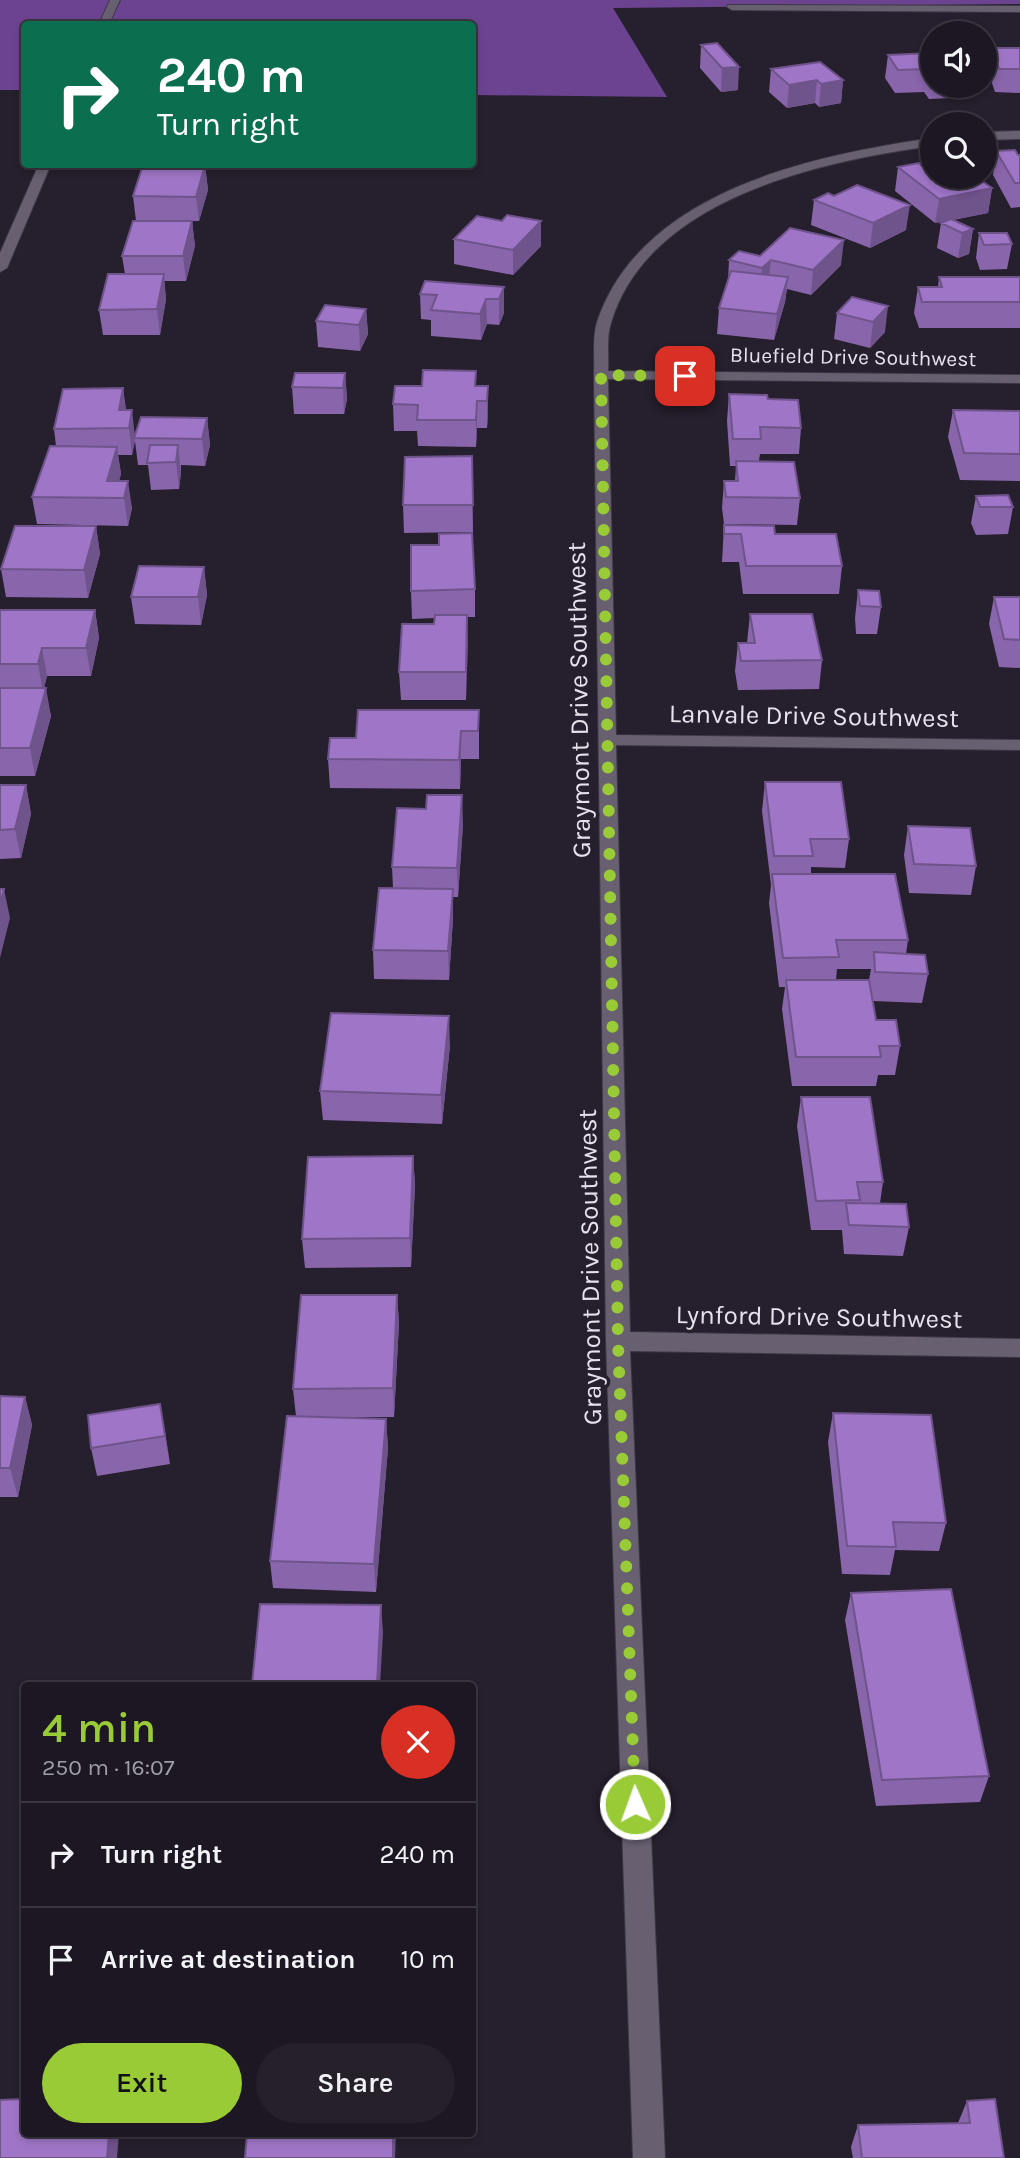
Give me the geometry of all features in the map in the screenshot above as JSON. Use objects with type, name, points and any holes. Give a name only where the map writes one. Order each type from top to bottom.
[{"type":"street","points":[[105,21],[115,0]]},
{"type":"street","points":[[732,7],[1020,9]]},
{"type":"street","points":[[997,136],[1020,135]]},
{"type":"street","name":"Graymont Drive Southwest","points":[[649,2158],[618,1341],[601,375],[604,323],[621,282],[656,242],[700,210],[760,181],[824,161],[920,144]]},
{"type":"street","points":[[0,268],[42,168]]},
{"type":"street","name":"Bluefield Drive Southwest","points":[[601,375],[1020,379]]},
{"type":"street","name":"Lanvale Drive Southwest","points":[[607,740],[1020,745]]},
{"type":"street","name":"Lynford Drive Southwest","points":[[618,1341],[1020,1348]]},
{"type":"shaded area","points":[[0,0],[1020,0],[1020,4],[613,8],[667,97],[476,95],[476,21],[21,21],[21,90],[0,90]]},
{"type":"building","points":[[717,43],[739,67],[722,68],[701,45]]},
{"type":"building","points":[[997,48],[1020,48],[1020,69],[999,69]]},
{"type":"building","points":[[920,54],[920,69],[898,70],[888,55]]},
{"type":"building","points":[[820,62],[843,80],[821,84],[817,80],[789,85],[771,69]]},
{"type":"building","points":[[1015,150],[1020,155],[1020,183],[1015,183],[997,151]]},
{"type":"building","points":[[919,163],[920,184],[898,167]]},
{"type":"building","points":[[142,168],[204,168],[196,197],[133,196]]},
{"type":"building","points":[[857,185],[910,205],[873,223],[814,200],[828,193],[834,196]]},
{"type":"building","points":[[926,189],[987,189],[939,199]]},
{"type":"building","points":[[507,215],[541,221],[513,250],[454,239],[477,216],[502,221]]},
{"type":"building","points":[[951,219],[973,229],[962,233],[941,223]]},
{"type":"building","points":[[133,221],[192,221],[183,256],[122,256]]},
{"type":"building","points":[[790,228],[844,240],[813,270],[771,260],[762,268],[729,260],[739,251],[760,256]]},
{"type":"building","points":[[979,233],[1007,233],[1012,244],[984,245]]},
{"type":"building","points":[[731,271],[788,277],[777,314],[719,308]]},
{"type":"building","points":[[108,274],[164,274],[157,309],[99,310]]},
{"type":"building","points":[[939,277],[1020,277],[1020,302],[922,302],[918,287],[942,287]]},
{"type":"building","points":[[425,281],[504,287],[499,299],[486,299],[480,314],[431,310],[437,295],[420,294]]},
{"type":"building","points":[[852,297],[888,306],[873,322],[837,313]]},
{"type":"building","points":[[325,305],[366,309],[359,325],[316,321]]},
{"type":"building","points":[[423,370],[476,371],[475,386],[488,386],[487,401],[477,401],[476,420],[417,420],[418,405],[393,404],[395,386],[422,386]]},
{"type":"building","points":[[295,373],[345,373],[343,388],[292,387]]},
{"type":"building","points":[[123,388],[119,410],[132,410],[129,428],[54,429],[63,389]]},
{"type":"building","points":[[729,394],[767,395],[768,399],[798,400],[801,428],[760,427],[761,439],[733,439]]},
{"type":"building","points":[[953,410],[1020,411],[1020,454],[964,453]]},
{"type":"building","points":[[141,417],[207,418],[202,439],[134,438]]},
{"type":"building","points":[[150,445],[178,445],[176,462],[147,463]]},
{"type":"building","points":[[50,446],[117,447],[107,481],[128,481],[124,498],[32,497]]},
{"type":"building","points":[[472,456],[473,505],[403,505],[405,457]]},
{"type":"building","points":[[736,461],[794,462],[800,498],[726,497],[724,481],[738,481]]},
{"type":"building","points":[[1008,495],[1013,507],[980,507],[976,496]]},
{"type":"building","points":[[724,525],[774,526],[775,534],[836,534],[842,566],[746,566],[741,534],[724,534]]},
{"type":"building","points":[[15,526],[96,526],[84,570],[1,569]]},
{"type":"building","points":[[472,533],[475,589],[411,591],[411,545],[439,545],[439,534]]},
{"type":"building","points":[[139,566],[204,567],[198,597],[131,597]]},
{"type":"building","points":[[858,590],[879,591],[881,607],[860,606]]},
{"type":"building","points":[[994,597],[1020,597],[1020,640],[1004,639]]},
{"type":"building","points":[[0,610],[95,610],[86,648],[42,648],[38,664],[0,664]]},
{"type":"building","points":[[750,614],[812,614],[822,660],[741,661],[738,643],[755,643]]},
{"type":"building","points":[[435,615],[467,615],[466,672],[399,672],[402,624],[434,624]]},
{"type":"building","points":[[0,688],[46,688],[30,748],[0,748]]},
{"type":"building","points":[[358,710],[479,710],[478,731],[461,731],[459,760],[328,759],[330,738],[356,738]]},
{"type":"building","points":[[765,782],[841,782],[849,839],[810,839],[813,856],[774,856]]},
{"type":"building","points":[[0,785],[26,785],[15,829],[0,830]]},
{"type":"building","points":[[427,795],[462,795],[457,868],[392,867],[397,808],[426,809]]},
{"type":"building","points":[[908,826],[970,828],[976,866],[914,864]]},
{"type":"building","points":[[772,874],[895,874],[908,940],[836,940],[839,957],[783,958]]},
{"type":"building","points":[[379,888],[453,889],[448,951],[373,950]]},
{"type":"building","points":[[0,889],[4,889],[0,905]]},
{"type":"building","points":[[874,952],[925,955],[928,974],[875,972]]},
{"type":"building","points":[[786,980],[869,980],[876,1020],[896,1020],[900,1046],[879,1046],[881,1057],[796,1057]]},
{"type":"building","points":[[331,1013],[449,1016],[441,1095],[320,1091]]},
{"type":"building","points":[[801,1097],[870,1097],[883,1182],[857,1182],[860,1200],[816,1201]]},
{"type":"building","points":[[413,1156],[410,1238],[302,1239],[308,1157]]},
{"type":"building","points":[[846,1203],[906,1204],[909,1227],[849,1225]]},
{"type":"building","points":[[301,1295],[397,1295],[393,1388],[293,1389]]},
{"type":"building","points":[[0,1396],[25,1397],[10,1468],[0,1468]]},
{"type":"building","points":[[160,1404],[165,1436],[91,1448],[88,1415]]},
{"type":"building","points":[[833,1413],[931,1415],[946,1523],[893,1522],[896,1547],[847,1546]]},
{"type":"building","points":[[287,1416],[386,1419],[374,1564],[270,1561]]},
{"type":"building","points":[[951,1589],[989,1776],[882,1780],[851,1593]]},
{"type":"building","points":[[260,1604],[381,1605],[377,1682],[252,1682]]},
{"type":"building","points":[[21,2099],[21,2137],[109,2137],[107,2158],[0,2158],[0,2100]]},
{"type":"building","points":[[995,2099],[1004,2158],[862,2158],[858,2125],[970,2123],[967,2101]]},
{"type":"building","points":[[247,2137],[393,2137],[393,2158],[245,2158]]},
{"type":"route","points":[[635,1804],[618,1341],[601,375],[685,376]]}]
